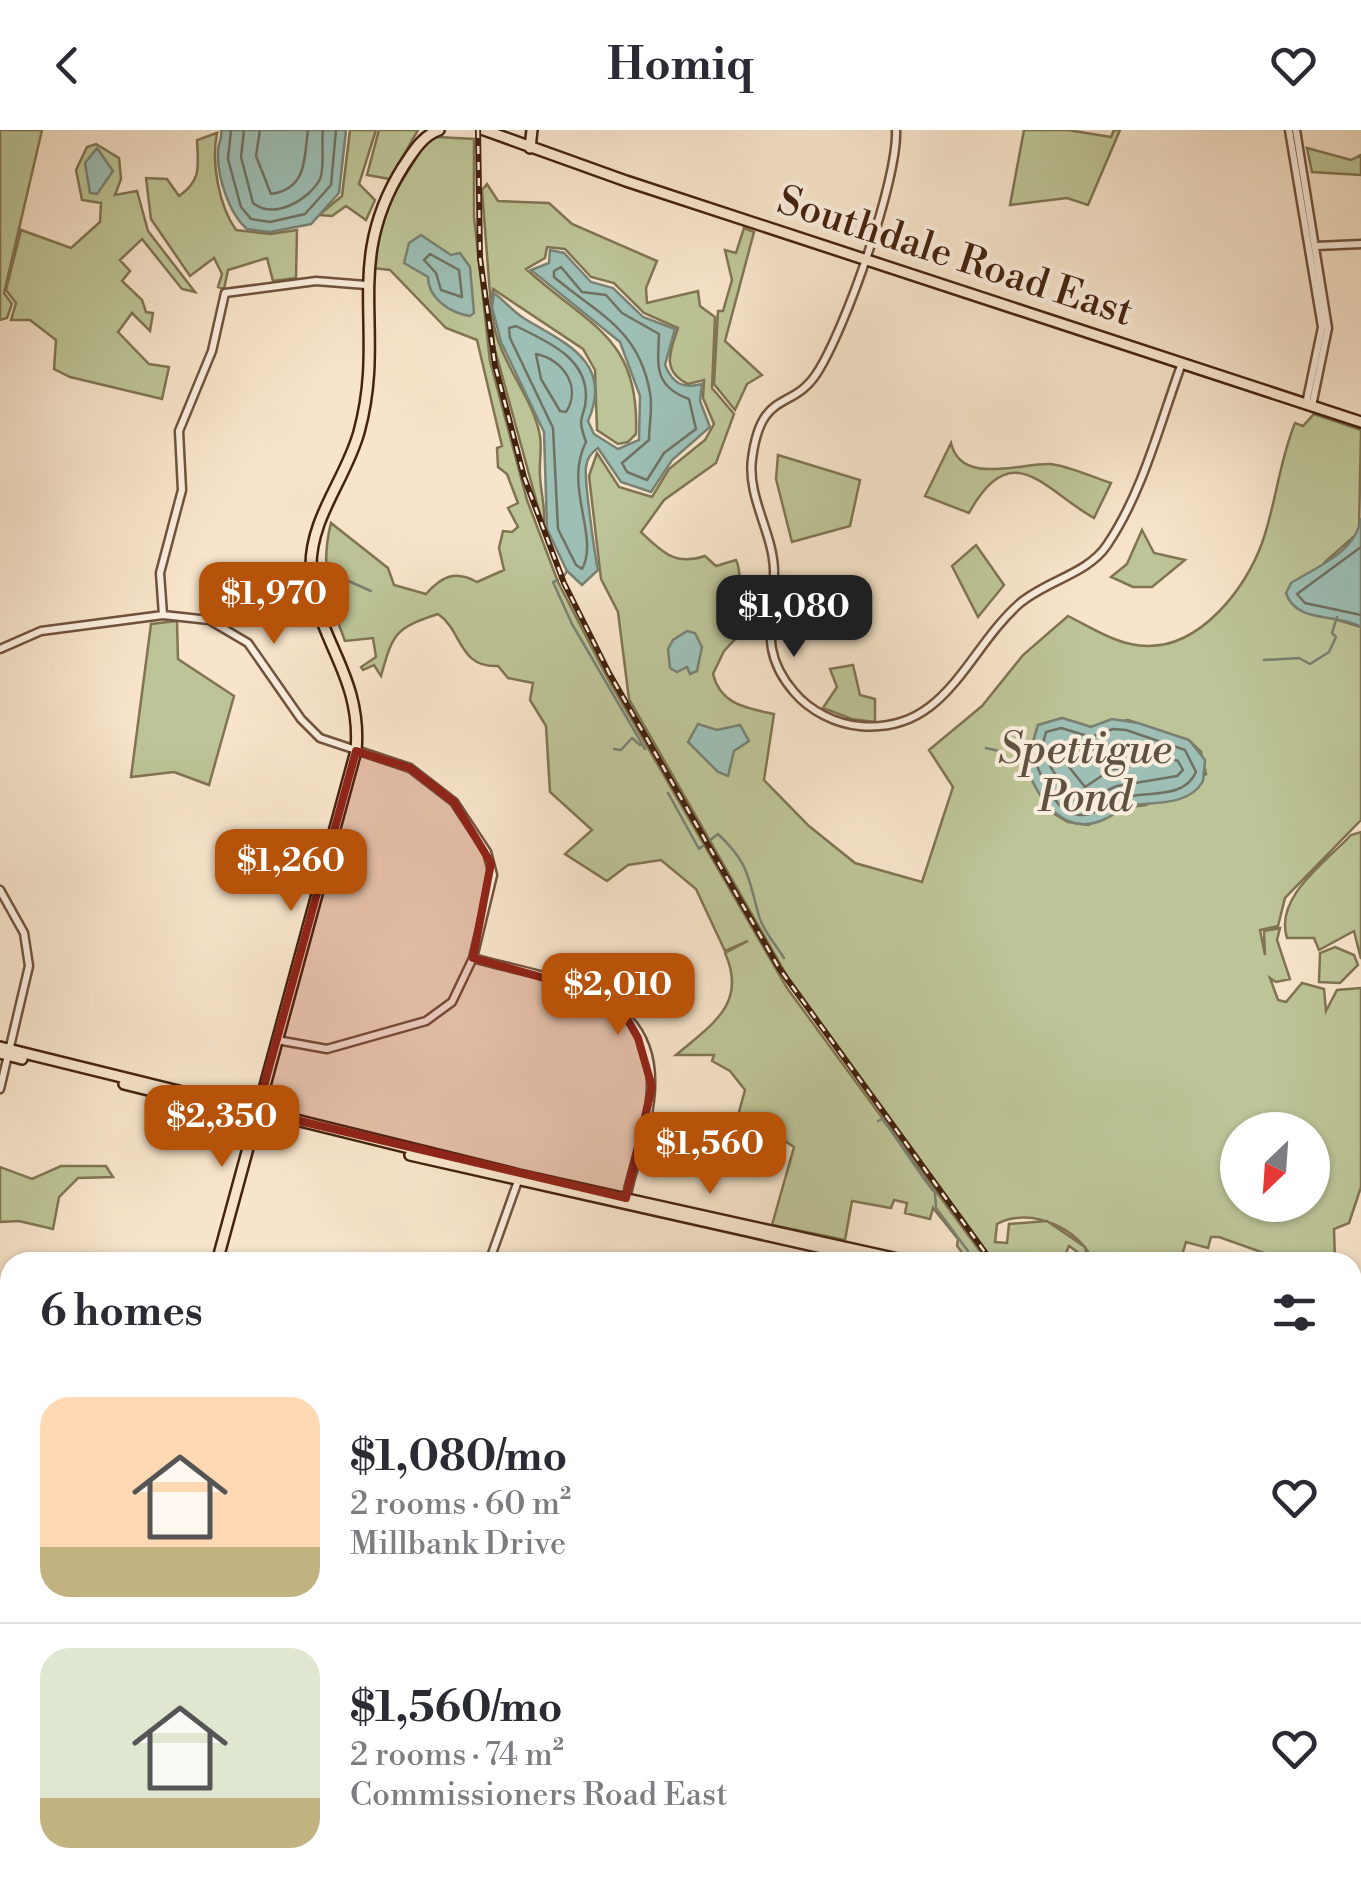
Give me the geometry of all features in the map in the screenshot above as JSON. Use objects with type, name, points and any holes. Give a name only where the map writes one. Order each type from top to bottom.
[{"type":"main road","points":[[220,1252],[356,751],[353,690],[319,612],[311,570],[320,521],[350,458],[364,410],[372,341],[366,285],[378,210],[420,143],[439,130]]},
{"type":"main road","name":"Southdale Road East","points":[[484,130],[1361,422]]},
{"type":"main road","points":[[530,148],[532,130]]},
{"type":"main road","points":[[5,1051],[518,1182],[867,1252]]},
{"type":"main road","points":[[241,1109],[261,1097]]},
{"type":"main road","points":[[261,1097],[272,1117],[842,1252]]},
{"type":"main road","points":[[241,1109],[252,1132]]},
{"type":"main road","points":[[252,1132],[272,1117]]},
{"type":"street","points":[[896,130],[893,167],[844,323],[818,372],[806,386],[770,409],[752,460],[752,482],[774,570],[768,627],[778,668],[795,693],[816,711],[847,724],[904,723],[934,706],[1018,605],[1102,552],[1144,468],[1182,363]]},
{"type":"street","points":[[1293,130],[1328,347],[1309,405]]},
{"type":"street","points":[[1313,246],[1361,244]]},
{"type":"street","points":[[163,615],[160,573],[182,490],[180,431],[212,352],[224,293],[316,280],[366,285]]},
{"type":"street","points":[[0,648],[41,630],[163,615],[209,620],[230,629],[252,649],[310,731],[327,743],[392,760],[428,778],[454,802],[487,852],[493,875],[472,958],[458,994],[426,1021],[327,1050],[276,1040]]},
{"type":"street","points":[[0,890],[24,932],[29,966],[5,1051],[0,1089]]},
{"type":"street","points":[[472,958],[598,993],[626,1015],[647,1058],[652,1087],[625,1201]]},
{"type":"street","points":[[493,1252],[518,1182]]},
{"type":"highlighted area","points":[[356,751],[410,768],[454,802],[491,863],[473,958],[598,993],[620,1006],[638,1038],[652,1087],[626,1198],[274,1115],[261,1097]]},
{"type":"green space","points":[[0,130],[42,130],[4,293],[12,304],[7,318],[0,320]]},
{"type":"green space","points":[[350,130],[376,130],[359,184],[375,200],[366,220],[346,206],[332,216],[319,215],[342,196]]},
{"type":"green space","points":[[379,130],[418,130],[390,179],[367,175]]},
{"type":"green space","points":[[1024,130],[1068,130],[1111,137],[1114,130],[1120,130],[1088,205],[1067,198],[1010,205]]},
{"type":"green space","points":[[217,133],[216,171],[230,220],[236,230],[270,234],[297,230],[296,278],[273,281],[267,258],[228,270],[224,289],[218,287],[222,274],[214,258],[190,276],[151,219],[146,178],[167,179],[179,196],[195,178],[197,140]]},
{"type":"green space","points":[[437,137],[474,139],[474,217],[490,361],[527,500],[558,582],[607,677],[787,988],[981,1252],[962,1252],[958,1239],[933,1208],[930,1219],[905,1213],[907,1203],[894,1200],[891,1208],[852,1201],[845,1240],[772,1225],[794,1147],[774,1134],[765,1142],[756,1140],[757,1132],[734,1130],[745,1090],[730,1071],[712,1061],[714,1055],[676,1055],[722,1012],[732,986],[725,953],[748,941],[725,951],[696,889],[661,860],[628,865],[607,881],[565,854],[592,830],[550,792],[546,726],[530,700],[533,683],[508,678],[498,666],[475,661],[438,614],[398,634],[381,676],[374,665],[363,670],[361,667],[376,657],[373,638],[345,641],[328,583],[326,554],[331,523],[388,568],[394,585],[426,594],[449,577],[462,576],[477,582],[504,570],[499,548],[503,531],[512,532],[518,527],[508,508],[518,503],[507,474],[498,467],[497,448],[502,446],[477,340],[446,328],[390,270],[372,268],[383,211],[426,142]]},
{"type":"green space","points":[[96,144],[119,158],[121,179],[115,195],[137,191],[148,231],[195,292],[182,289],[142,239],[120,260],[130,271],[122,281],[142,300],[146,312],[153,313],[150,331],[132,313],[118,332],[149,364],[169,367],[162,399],[70,377],[54,369],[56,340],[30,320],[11,320],[16,303],[6,290],[21,230],[71,248],[100,222],[101,203],[82,200],[76,170],[87,147]]},
{"type":"green space","points":[[1307,148],[1351,160],[1361,155],[1361,175],[1312,172]]},
{"type":"green space","points":[[487,184],[498,201],[549,203],[572,224],[657,261],[646,288],[647,303],[698,291],[700,306],[715,317],[712,388],[734,414],[716,463],[664,500],[641,532],[677,558],[705,556],[716,566],[736,560],[741,633],[724,651],[713,674],[728,699],[774,714],[764,780],[809,826],[855,863],[922,882],[953,787],[929,750],[982,706],[1023,655],[1068,616],[1116,640],[1147,646],[1167,644],[1203,626],[1233,596],[1255,560],[1295,423],[1303,426],[1314,414],[1361,430],[1359,532],[1324,563],[1314,613],[1361,627],[1361,820],[1285,898],[1278,926],[1260,930],[1265,955],[1264,931],[1280,928],[1277,940],[1290,979],[1276,982],[1270,978],[1278,1000],[1286,1002],[1302,983],[1324,989],[1326,1011],[1337,990],[1361,988],[1361,1187],[1349,1223],[1334,1229],[1335,1252],[1261,1252],[1211,1237],[1208,1248],[1186,1242],[1183,1252],[1087,1252],[1085,1248],[1086,1252],[1077,1252],[1069,1246],[1066,1252],[987,1252],[790,981],[629,699],[618,612],[601,579],[589,476],[597,453],[619,487],[652,497],[669,469],[705,440],[714,424],[703,398],[704,380],[688,384],[671,367],[678,328],[644,313],[614,283],[591,277],[565,249],[547,247],[545,258],[526,269],[590,321],[620,354],[630,375],[636,434],[628,442],[618,444],[597,430],[595,370],[583,349],[493,289],[495,331],[540,436],[544,529],[494,346],[482,190]],"holes":[[[1062,718],[1091,727],[1128,720],[1189,740],[1201,752],[1206,774],[1146,805],[1122,808],[1088,825],[1068,822],[1053,813],[1026,766],[1038,725]],[[1025,1218],[1045,1221],[1009,1224],[1007,1243],[995,1242],[997,1224]],[[1050,1223],[1067,1231],[1083,1246]]]},
{"type":"green space","points":[[744,228],[754,232],[725,341],[762,375],[747,384],[735,410],[714,384],[718,311],[723,311],[732,280],[725,250],[736,253]]},
{"type":"green space","points":[[951,443],[957,456],[979,468],[1050,464],[1111,483],[1094,518],[1044,484],[1015,473],[1000,477],[985,489],[969,513],[925,496]]},
{"type":"green space","points":[[778,455],[860,480],[850,526],[792,542],[776,479]]},
{"type":"green space","points":[[1142,530],[1154,553],[1185,560],[1152,587],[1133,587],[1111,577],[1127,564]]},
{"type":"green space","points":[[976,545],[1004,585],[978,617],[952,566]]},
{"type":"green space","points":[[177,621],[178,659],[234,696],[209,785],[174,772],[131,777],[151,624]]},
{"type":"green space","points":[[853,665],[860,695],[875,699],[875,722],[852,719],[823,708],[837,687],[830,669]]},
{"type":"green space","points":[[1361,832],[1361,959],[1354,931],[1319,950],[1314,938],[1287,938],[1285,923],[1295,895],[1351,835]]},
{"type":"green space","points":[[1335,947],[1354,955],[1358,965],[1340,983],[1319,982],[1320,953]]},
{"type":"green space","points":[[61,1166],[106,1166],[113,1177],[78,1178],[59,1197],[53,1229],[19,1221],[0,1222],[0,1167],[32,1179]]},
{"type":"water","points":[[221,130],[346,130],[339,193],[311,224],[270,232],[247,229],[235,214],[222,183],[218,162]]},
{"type":"water","points":[[97,148],[113,171],[97,194],[90,193],[85,163]]},
{"type":"water","points":[[421,235],[451,255],[460,253],[470,267],[474,313],[470,316],[442,303],[432,292],[428,277],[404,263],[409,243]]},
{"type":"water","points":[[550,250],[564,253],[591,282],[613,288],[643,317],[675,329],[665,365],[679,383],[702,384],[700,401],[710,427],[672,460],[651,492],[621,482],[598,448],[592,453],[586,474],[598,570],[582,585],[567,571],[547,529],[544,432],[501,342],[492,307],[494,293],[521,316],[569,346],[590,369],[595,384],[588,421],[594,434],[618,449],[639,440],[640,396],[620,342],[531,270],[549,263]]},
{"type":"water","points":[[1361,518],[1361,627],[1308,614],[1291,603],[1286,593],[1291,583],[1344,549],[1358,530]]},
{"type":"water","points":[[687,631],[695,633],[702,647],[697,671],[690,674],[687,667],[677,672],[670,668],[668,649],[673,640]]},
{"type":"water","name":"Spettigue Pond","points":[[1062,718],[1091,727],[1112,719],[1138,723],[1189,740],[1205,760],[1203,781],[1181,798],[1129,806],[1091,824],[1066,820],[1046,803],[1026,766],[1038,725]]},
{"type":"water","points":[[698,724],[717,730],[740,725],[749,741],[734,751],[728,776],[718,772],[688,742]]},
{"type":"waterway","points":[[563,577],[567,571]]},
{"type":"waterway","points":[[326,582],[344,579],[371,591]]},
{"type":"waterway","points":[[558,580],[553,582],[572,624],[645,749]]},
{"type":"waterway","points":[[1264,660],[1299,658],[1310,664],[1329,652],[1336,637],[1332,633],[1337,617]]},
{"type":"waterway","points":[[614,749],[621,750],[632,738],[640,745]]},
{"type":"waterway","points":[[986,748],[999,751]]},
{"type":"waterway","points":[[668,793],[699,849],[705,844]]},
{"type":"waterway","points":[[709,841],[718,834],[742,863],[761,922],[784,958]]},
{"type":"waterway","points":[[878,1121],[882,1119],[935,1193],[936,1208],[968,1251]]},
{"type":"railway","points":[[478,130],[480,258],[495,365],[524,477],[564,583],[609,673],[779,968],[985,1252]]}]
